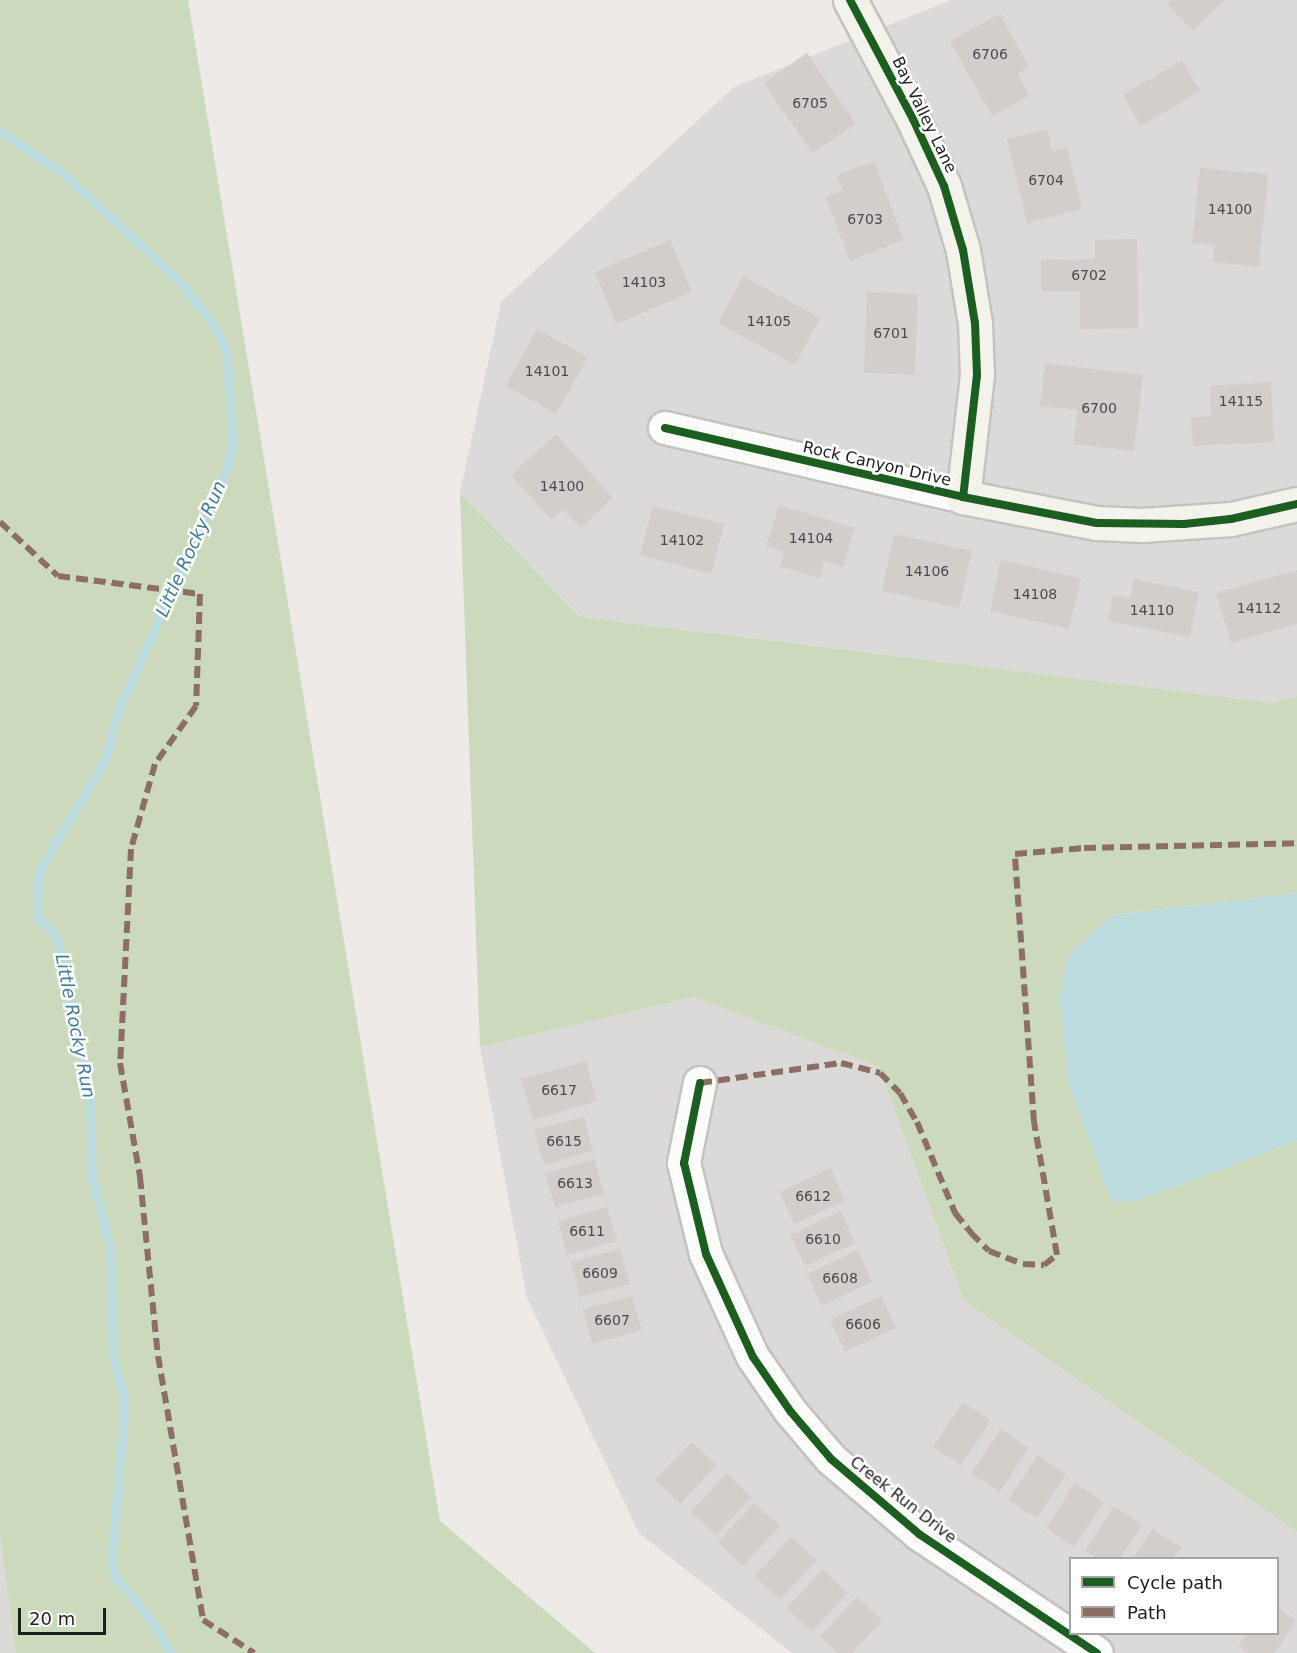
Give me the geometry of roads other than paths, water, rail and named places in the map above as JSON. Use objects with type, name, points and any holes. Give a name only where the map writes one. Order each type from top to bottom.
[{"type":"street","name":"Bay Valley Lane","points":[[850,0],[935,166],[963,250],[975,323],[977,375],[963,497]]},
{"type":"street","name":"Rock Canyon Drive","points":[[665,428],[963,497],[1097,523],[1142,525],[1231,519],[1297,504]]},
{"type":"street","name":"Creek Run Drive","points":[[700,1083],[684,1162],[706,1254],[753,1357],[790,1412],[831,1459],[919,1534],[1069,1634]]},
{"type":"street","name":"Creek Run Drive","points":[[1071,1635],[1098,1653]]},
{"type":"water","points":[[1297,893],[1297,1141],[1139,1200],[1112,1202],[1068,1081],[1060,997],[1068,956],[1112,915]]},
{"type":"waterway","name":"Little Rocky Run","points":[[0,131],[65,175],[180,282],[216,328],[226,350],[233,438],[228,467],[117,713],[106,758],[41,868],[37,887],[39,920],[57,937],[90,1093],[92,1177],[111,1251],[113,1359],[124,1395],[124,1421],[111,1563],[115,1577],[154,1624],[171,1653]]}]
